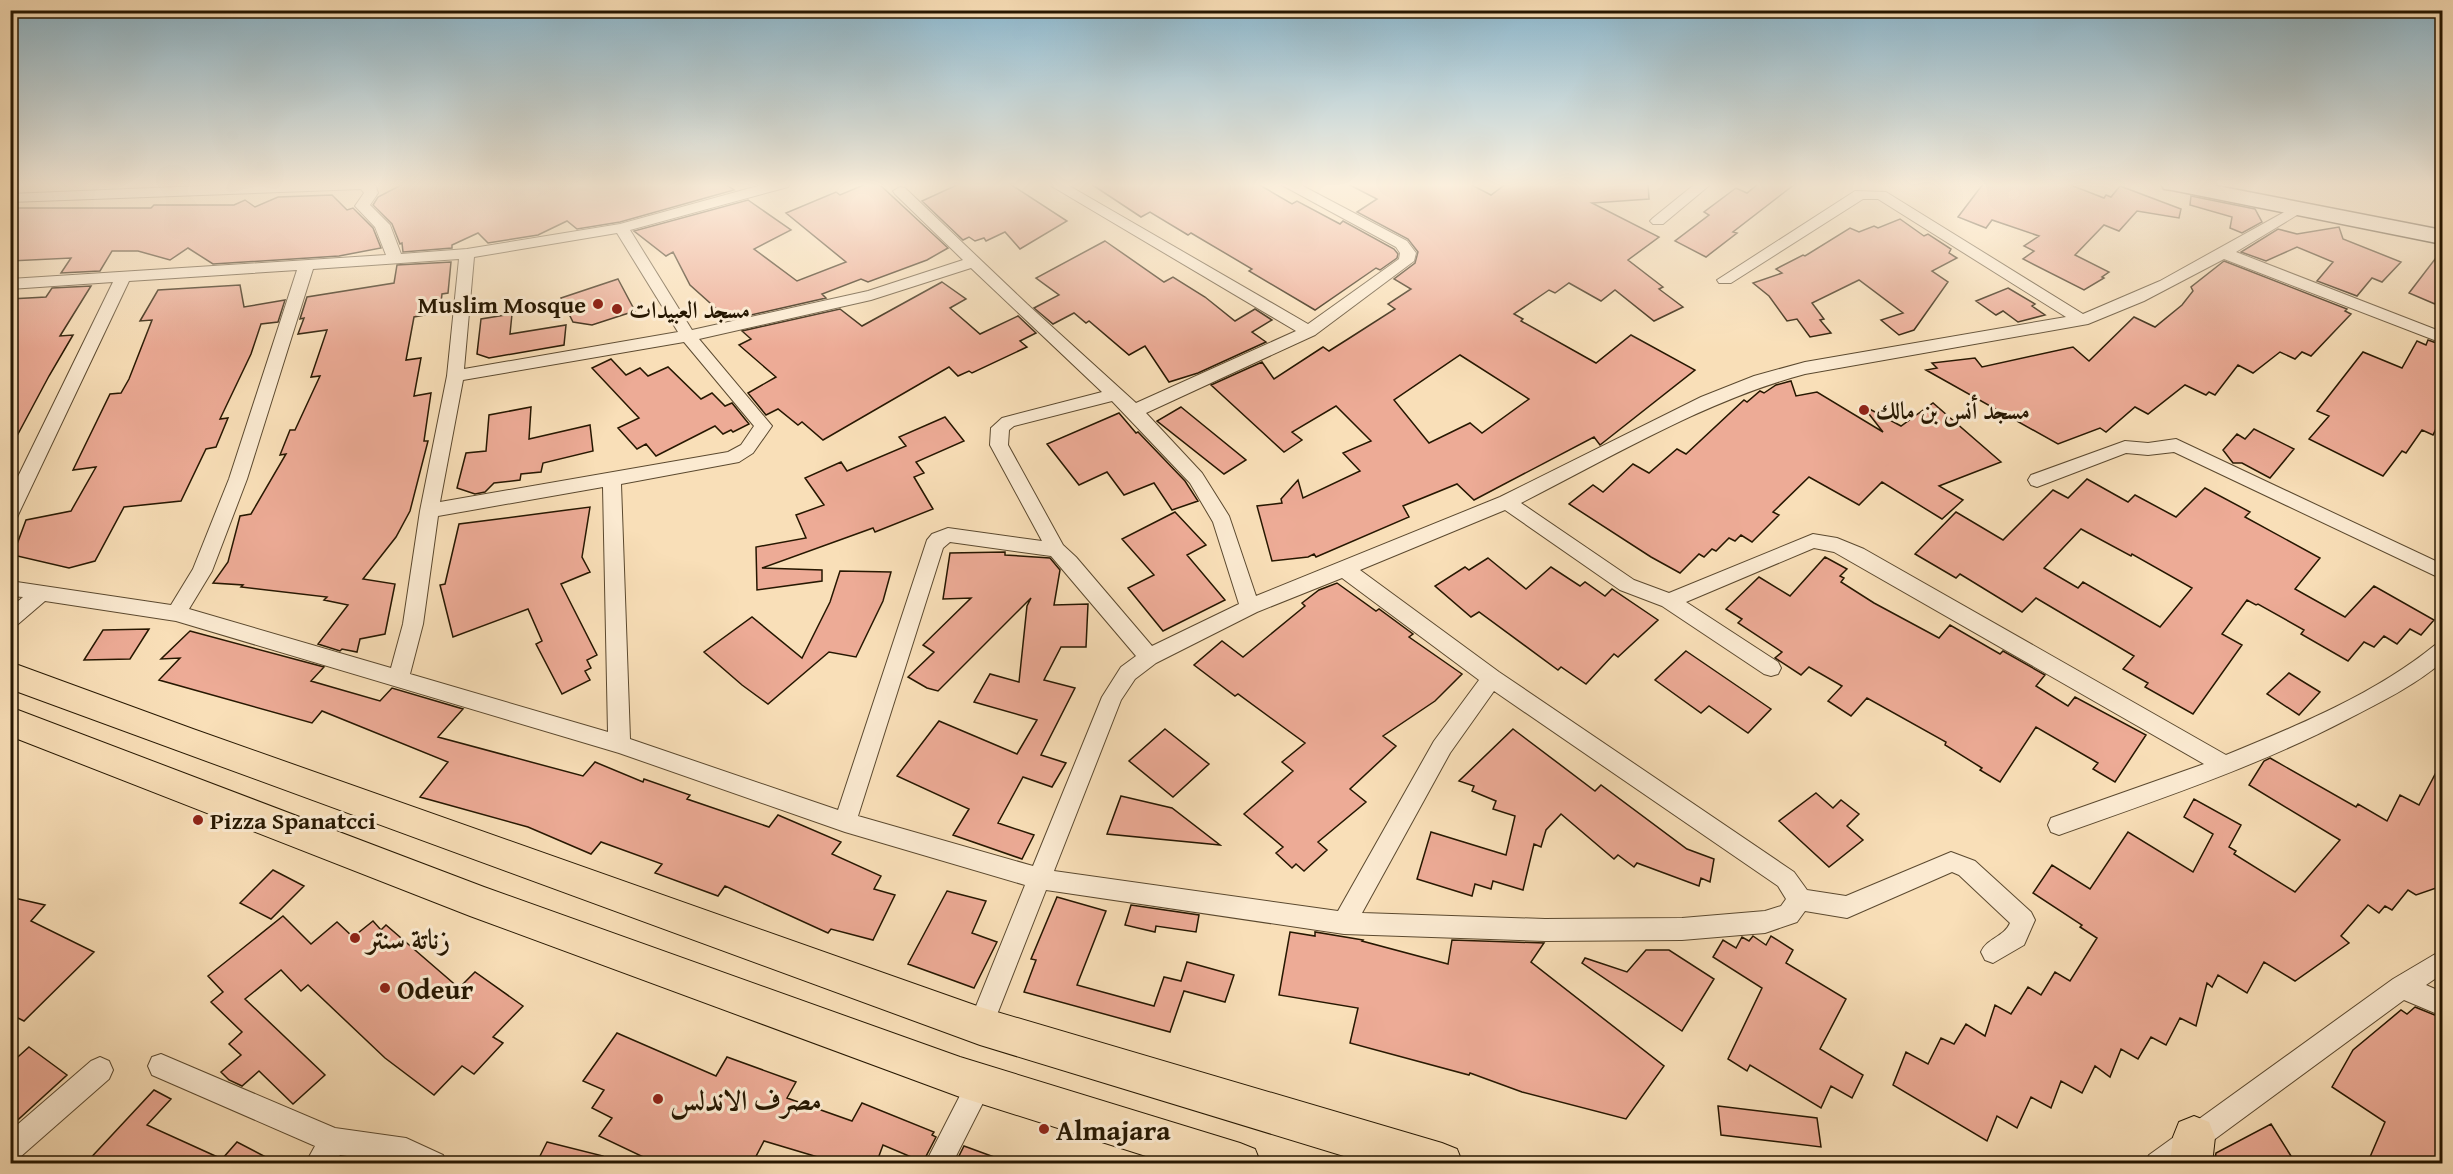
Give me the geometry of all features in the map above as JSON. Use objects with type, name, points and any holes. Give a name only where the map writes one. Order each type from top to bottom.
[{"type":"main road","points":[[10,675],[181,739],[980,1026],[1442,1164]]},
{"type":"main road","points":[[10,721],[483,904],[980,1083],[1240,1164]]},
{"type":"street","points":[[387,239],[395,259]]},
{"type":"street","points":[[10,284],[467,254],[557,239]]},
{"type":"street","points":[[429,511],[733,458],[747,449],[763,426],[688,336],[628,239]]},
{"type":"street","points":[[952,239],[1021,309],[1134,411],[1196,478],[1222,521],[1250,606]]},
{"type":"street","points":[[1150,239],[1309,331]]},
{"type":"street","points":[[1134,411],[1309,331],[1406,261],[1408,253],[1402,244],[1392,239]]},
{"type":"street","points":[[1725,280],[1790,239]]},
{"type":"street","points":[[1951,239],[2082,320]]},
{"type":"street","points":[[980,1026],[1112,698],[1128,674],[1149,657],[1250,606],[1507,502],[1707,401],[1760,380],[1805,368],[2082,320],[2125,305],[2247,239]]},
{"type":"street","points":[[2223,253],[2442,338]]},
{"type":"street","points":[[398,679],[413,624],[429,511],[454,376],[467,254]]},
{"type":"street","points":[[454,376],[688,336],[871,295],[974,262]]},
{"type":"street","points":[[176,613],[202,571],[238,479],[306,265]]},
{"type":"street","points":[[10,513],[124,275]]},
{"type":"street","points":[[1115,394],[1008,422],[1000,428],[999,445],[1056,550],[1069,562],[1149,657]]},
{"type":"street","points":[[2037,480],[2125,447],[2148,449],[2176,445],[2442,572]]},
{"type":"street","points":[[612,480],[619,744]]},
{"type":"street","points":[[1507,502],[1627,585],[1669,602],[1771,668]]},
{"type":"street","points":[[845,822],[934,545],[939,539],[948,535],[1056,550]]},
{"type":"street","points":[[1669,602],[1813,541],[1837,545],[1867,559],[2225,765]]},
{"type":"street","points":[[1344,569],[1492,678],[1786,879],[1800,900],[1847,907],[1951,862],[1967,868],[2023,920],[2016,937],[1993,952]]},
{"type":"street","points":[[10,588],[176,613],[619,744],[845,822],[1040,879],[1344,923],[1545,930],[1682,929],[1765,922],[1789,914],[1800,900]]},
{"type":"street","points":[[10,620],[41,593]]},
{"type":"street","points":[[2059,825],[2225,765],[2311,729],[2420,671],[2442,651]]},
{"type":"street","points":[[1344,923],[1442,747],[1492,678]]},
{"type":"street","points":[[2158,1164],[2193,1150],[2402,987],[2442,961]]},
{"type":"street","points":[[2402,987],[2442,1004]]},
{"type":"street","points":[[161,1065],[334,1141],[406,1151],[434,1164]]},
{"type":"street","points":[[10,1149],[100,1070]]},
{"type":"street","points":[[938,1164],[980,1083]]},
{"type":"street","points":[[318,1164],[334,1141]]},
{"type":"building","points":[[10,239],[377,239],[381,248],[339,256],[213,264],[188,248],[170,260],[138,251],[112,251],[100,271],[61,273],[71,258],[10,261]]},
{"type":"building","points":[[398,239],[465,239],[452,245],[452,248],[403,252],[402,243],[400,244]]},
{"type":"building","points":[[484,239],[514,239],[488,243]]},
{"type":"building","points":[[644,239],[774,239],[754,249],[797,281],[846,262],[818,239],[938,239],[948,248],[927,260],[868,282],[861,279],[822,294],[826,298],[729,320],[690,285],[673,252],[666,256]]},
{"type":"building","points":[[1011,239],[1037,239],[1020,249]]},
{"type":"building","points":[[1201,239],[1375,239],[1394,249],[1398,254],[1397,258],[1380,270],[1376,268],[1315,310],[1249,271],[1252,269]]},
{"type":"building","points":[[1408,239],[1657,239],[1628,260],[1663,287],[1659,289],[1683,307],[1654,321],[1615,290],[1601,301],[1569,283],[1555,293],[1549,290],[1514,314],[1523,319],[1521,321],[1596,363],[1631,335],[1695,370],[1600,445],[1594,437],[1474,500],[1457,484],[1403,506],[1409,517],[1316,557],[1314,554],[1308,557],[1272,561],[1257,506],[1282,503],[1281,499],[1298,480],[1303,498],[1360,471],[1343,453],[1371,441],[1336,406],[1292,432],[1302,440],[1284,452],[1211,385],[1262,362],[1274,379],[1323,347],[1329,351],[1395,309],[1388,304],[1411,289],[1394,279],[1415,263],[1418,252]],"holes":[[[1460,355],[1529,399],[1482,433],[1470,423],[1429,443],[1394,400]]]},
{"type":"building","points":[[1678,239],[1730,239],[1706,257],[1675,241]]},
{"type":"building","points":[[1833,239],[1935,239],[1951,249],[1949,253],[1957,258],[1932,271],[1948,282],[1914,330],[1899,335],[1881,320],[1903,313],[1859,280],[1812,303],[1824,319],[1820,320],[1831,333],[1810,337],[1797,319],[1787,321],[1769,296],[1753,283],[1782,273],[1776,269],[1805,256]]},
{"type":"building","points":[[2035,239],[2091,239],[2075,255],[2109,272],[2102,277],[2104,278],[2084,290],[2023,259],[2034,251],[2024,246]]},
{"type":"building","points":[[2262,239],[2343,239],[2401,262],[2382,282],[2372,278],[2357,296],[2317,281],[2333,262],[2297,247],[2266,261],[2241,252]]},
{"type":"building","points":[[1105,241],[1164,282],[1173,277],[1205,297],[1235,321],[1255,309],[1272,320],[1252,332],[1266,342],[1198,373],[1169,382],[1145,346],[1129,355],[1089,321],[1086,323],[1074,313],[1053,324],[1034,308],[1059,295],[1036,278]]},
{"type":"building","points":[[2442,250],[2442,307],[2409,293]]},
{"type":"building","points":[[2224,261],[2347,309],[2345,311],[2351,314],[2311,356],[2302,352],[2295,359],[2280,352],[2253,373],[2238,365],[2215,395],[2209,392],[2206,395],[2185,385],[2148,414],[2135,407],[2106,432],[2100,428],[2058,444],[1926,370],[1937,368],[1932,363],[1975,358],[1982,367],[2073,347],[2089,361],[2134,317],[2155,327],[2182,305],[2193,291],[2191,287]]},
{"type":"building","points":[[451,262],[448,293],[442,294],[440,312],[414,317],[406,360],[421,358],[414,396],[431,393],[424,441],[428,441],[410,511],[396,537],[363,579],[395,584],[385,634],[360,639],[357,652],[342,649],[340,651],[318,644],[348,605],[324,600],[327,597],[213,583],[228,562],[240,516],[251,514],[286,454],[280,455],[290,430],[295,430],[320,376],[311,377],[327,330],[298,334],[304,318],[300,319],[307,297],[394,283],[397,265]]},
{"type":"building","name":"Muslim Mosque","points":[[618,279],[635,311],[592,325],[573,322],[561,298]]},
{"type":"building","points":[[942,282],[966,299],[950,308],[980,334],[1018,316],[1036,333],[1020,341],[1027,347],[972,373],[969,371],[958,376],[949,367],[823,440],[802,422],[798,425],[778,409],[766,415],[748,393],[776,377],[739,345],[751,339],[742,331],[840,309],[862,326]]},
{"type":"building","points":[[240,285],[244,307],[285,300],[278,322],[261,324],[251,354],[220,419],[228,418],[216,447],[206,449],[181,501],[124,507],[95,561],[69,568],[13,555],[26,520],[71,511],[96,467],[73,470],[110,394],[121,393],[129,379],[152,320],[140,321],[158,290]]},
{"type":"building","points":[[91,286],[60,336],[73,335],[10,449],[10,299],[46,297],[52,288]]},
{"type":"building","points":[[2008,288],[2035,304],[2032,306],[2045,315],[2018,322],[2003,311],[1996,315],[1976,301]]},
{"type":"building","points":[[512,314],[510,334],[566,325],[564,345],[489,358],[477,354],[481,319]]},
{"type":"building","points":[[2428,340],[2442,345],[2442,416],[2433,435],[2422,430],[2406,453],[2402,451],[2383,476],[2309,439],[2329,416],[2317,411],[2363,352],[2402,368],[2417,341],[2426,345]]},
{"type":"building","points":[[611,359],[626,375],[640,368],[648,376],[668,367],[701,399],[712,393],[725,406],[732,403],[749,424],[723,434],[715,426],[656,456],[646,444],[637,449],[618,428],[639,418],[592,368]]},
{"type":"building","points":[[1791,381],[1796,396],[1817,392],[1883,432],[1862,405],[1901,426],[1933,403],[2001,462],[1939,486],[1963,500],[1942,519],[1882,482],[1859,505],[1809,477],[1773,512],[1779,515],[1752,542],[1741,535],[1735,541],[1729,538],[1716,551],[1712,549],[1704,557],[1699,554],[1680,573],[1569,504],[1593,485],[1603,492],[1633,464],[1649,473],[1677,449],[1686,454],[1744,400],[1747,402],[1760,391],[1764,393],[1776,385]]},
{"type":"building","points":[[531,407],[529,439],[590,425],[593,451],[543,463],[541,472],[521,474],[520,480],[494,483],[485,492],[475,494],[457,488],[466,453],[486,451],[489,415]]},
{"type":"building","points":[[1181,407],[1246,460],[1224,474],[1157,421]]},
{"type":"building","points":[[1119,413],[1185,481],[1198,501],[1172,510],[1154,483],[1124,495],[1107,472],[1079,485],[1047,444]]},
{"type":"building","points":[[945,417],[964,441],[916,462],[924,473],[914,477],[933,509],[875,532],[873,528],[762,568],[822,570],[822,581],[757,590],[756,547],[806,538],[796,515],[824,505],[805,478],[841,462],[847,471],[906,446],[899,437]]},
{"type":"building","points":[[2254,429],[2294,449],[2270,478],[2242,463],[2233,463],[2223,450],[2237,434],[2245,439]]},
{"type":"building","points":[[2087,479],[2128,502],[2135,495],[2176,517],[2205,488],[2250,512],[2245,517],[2320,558],[2295,589],[2345,617],[2374,586],[2434,620],[2421,635],[2410,629],[2397,644],[2384,636],[2374,647],[2364,642],[2348,661],[2301,634],[2304,630],[2247,600],[2222,634],[2242,645],[2193,714],[2145,687],[2148,683],[2123,669],[2134,656],[2036,598],[2022,612],[1960,574],[1956,578],[1915,554],[1956,512],[2003,540],[2053,490],[2068,498]],"holes":[[[2081,529],[2131,556],[2132,554],[2192,588],[2160,627],[2083,582],[2078,588],[2044,568]]]},
{"type":"building","points":[[590,507],[582,557],[590,572],[561,584],[597,655],[587,660],[591,668],[585,671],[590,680],[562,694],[536,644],[542,641],[528,609],[453,637],[440,585],[445,584],[459,524]]},
{"type":"building","points":[[1175,512],[1206,545],[1187,555],[1225,600],[1163,631],[1128,588],[1154,575],[1122,539]]},
{"type":"building","points":[[1005,552],[1005,555],[1050,558],[1060,570],[1054,605],[1088,604],[1086,647],[1061,647],[1044,680],[1075,688],[1041,755],[1066,763],[1052,787],[1023,777],[998,823],[1034,835],[1022,859],[953,835],[969,809],[897,776],[939,721],[1017,754],[1037,720],[974,702],[990,674],[1019,682],[1027,606],[1031,598],[938,691],[927,688],[908,677],[934,652],[923,645],[971,598],[943,599],[950,553]]},
{"type":"building","points":[[1825,557],[1847,569],[1840,576],[1844,578],[1841,582],[1874,603],[1939,638],[1950,625],[2000,654],[2003,651],[2045,675],[2036,686],[2068,706],[2075,697],[2146,735],[2115,782],[2093,769],[2098,763],[2036,727],[2000,782],[1945,745],[1946,742],[1867,698],[1851,716],[1828,701],[1842,686],[1809,667],[1801,675],[1775,658],[1782,652],[1738,623],[1742,619],[1726,609],[1759,577],[1790,596]]},
{"type":"building","points":[[1488,558],[1526,589],[1551,567],[1580,586],[1585,582],[1605,596],[1612,589],[1658,620],[1618,657],[1614,654],[1586,684],[1561,667],[1558,670],[1479,612],[1471,617],[1435,586],[1465,567],[1469,570]]},
{"type":"building","points":[[840,571],[891,572],[883,601],[856,657],[829,652],[768,704],[704,652],[752,617],[802,658],[830,602]]},
{"type":"building","points":[[1337,583],[1376,611],[1379,609],[1413,634],[1409,637],[1462,674],[1435,701],[1383,736],[1396,746],[1350,789],[1366,802],[1318,842],[1327,850],[1304,871],[1296,864],[1292,868],[1276,853],[1283,847],[1244,814],[1293,771],[1282,762],[1305,743],[1194,665],[1222,641],[1243,657],[1305,606],[1302,603],[1319,590]]},
{"type":"building","points":[[149,629],[130,659],[84,660],[103,630]]},
{"type":"building","points":[[190,631],[324,667],[311,681],[380,701],[392,688],[463,709],[438,737],[583,776],[595,762],[643,782],[644,779],[690,795],[687,799],[769,827],[778,815],[841,842],[832,854],[881,876],[874,889],[895,895],[873,940],[831,929],[828,933],[725,886],[718,896],[655,873],[662,864],[601,842],[591,854],[528,827],[420,797],[448,762],[322,711],[312,723],[159,680],[180,658],[161,659]]},
{"type":"building","points":[[1686,651],[1771,709],[1748,733],[1709,706],[1701,713],[1655,680]]},
{"type":"building","points":[[2289,673],[2320,692],[2299,715],[2267,694]]},
{"type":"building","points":[[1165,729],[1209,764],[1173,797],[1129,761]]},
{"type":"building","points":[[1513,729],[1595,791],[1601,785],[1687,849],[1714,859],[1710,882],[1701,878],[1699,886],[1637,863],[1634,867],[1618,855],[1614,859],[1561,814],[1546,830],[1541,847],[1534,844],[1523,890],[1493,881],[1491,889],[1475,884],[1472,896],[1417,879],[1431,832],[1506,855],[1515,816],[1493,809],[1496,801],[1472,791],[1474,786],[1459,781]]},
{"type":"building","points":[[2270,758],[2356,807],[2358,804],[2387,821],[2400,795],[2419,805],[2442,761],[2442,886],[2416,895],[2408,890],[2392,910],[2385,906],[2379,913],[2368,905],[2341,936],[2349,943],[2295,981],[2264,962],[2247,993],[2218,975],[2212,987],[2207,983],[2196,1026],[2180,1018],[2166,1045],[2151,1037],[2138,1059],[2121,1049],[2110,1077],[2095,1066],[2082,1093],[2061,1081],[2051,1108],[2031,1097],[2017,1128],[1997,1116],[1987,1141],[1893,1085],[1906,1052],[1928,1064],[1941,1038],[1954,1044],[1966,1024],[1985,1036],[1995,1005],[2011,1014],[2028,987],[2041,995],[2055,972],[2070,981],[2097,938],[2080,927],[2082,925],[2033,893],[2052,865],[2090,889],[2128,832],[2193,872],[2213,834],[2184,817],[2194,799],[2241,825],[2229,847],[2236,851],[2234,854],[2295,892],[2340,840],[2249,785],[2264,761]]},
{"type":"building","points":[[1816,793],[1833,808],[1841,800],[1859,814],[1847,826],[1863,840],[1829,867],[1779,821]]},
{"type":"building","points":[[1121,796],[1172,808],[1220,845],[1107,834]]},
{"type":"building","points":[[273,870],[304,886],[271,919],[240,903]]},
{"type":"building","points":[[947,891],[986,901],[972,933],[997,942],[974,988],[908,964]]},
{"type":"building","points":[[10,897],[45,905],[31,921],[94,952],[24,1021],[10,1014]]},
{"type":"building","points":[[1057,897],[1106,911],[1077,985],[1154,1006],[1164,977],[1181,981],[1187,962],[1234,975],[1225,1002],[1184,991],[1170,1032],[1024,992],[1036,960],[1031,959]]},
{"type":"building","points":[[1131,905],[1199,915],[1196,932],[1156,926],[1155,932],[1125,925]]},
{"type":"building","points":[[283,916],[311,944],[337,922],[353,937],[373,921],[381,930],[386,925],[459,988],[475,972],[523,1006],[493,1037],[503,1043],[474,1074],[462,1066],[434,1095],[385,1058],[308,985],[301,991],[281,970],[245,999],[325,1075],[293,1104],[259,1071],[242,1086],[229,1080],[221,1072],[241,1055],[229,1044],[242,1032],[211,1002],[223,992],[208,976]]},
{"type":"building","points":[[1290,932],[1315,936],[1315,932],[1363,940],[1448,964],[1452,940],[1544,943],[1531,962],[1664,1066],[1626,1119],[1522,1092],[1470,1073],[1469,1075],[1350,1043],[1358,1008],[1279,995]]},
{"type":"building","points":[[1753,936],[1766,945],[1771,936],[1793,950],[1786,963],[1846,999],[1820,1049],[1863,1075],[1852,1098],[1831,1086],[1821,1108],[1750,1065],[1747,1071],[1728,1059],[1762,988],[1713,957],[1723,940],[1736,948],[1742,937],[1749,941]]},
{"type":"building","points":[[1646,950],[1669,950],[1714,979],[1682,1031],[1582,963],[1585,958],[1627,972]]},
{"type":"building","points":[[2415,1007],[2442,1018],[2442,1164],[2367,1164],[2385,1122],[2332,1087],[2353,1050],[2401,1010],[2407,1014]]},
{"type":"building","points":[[617,1033],[716,1076],[727,1057],[796,1082],[787,1098],[852,1121],[862,1103],[934,1132],[932,1135],[936,1137],[923,1162],[883,1145],[876,1164],[841,1164],[764,1141],[752,1164],[658,1164],[599,1136],[612,1118],[592,1108],[604,1090],[583,1081]]},
{"type":"building","points":[[29,1047],[67,1075],[10,1127],[10,1064]]},
{"type":"building","points":[[154,1090],[171,1099],[147,1125],[222,1159],[237,1142],[279,1164],[85,1164]]},
{"type":"building","points":[[1718,1106],[1817,1118],[1821,1147],[1721,1135]]},
{"type":"building","points":[[2271,1124],[2296,1164],[2214,1164],[2216,1153]]},
{"type":"building","points":[[547,1142],[603,1156],[603,1164],[536,1164]]},
{"type":"building","points":[[964,1146],[1005,1161],[1004,1164],[955,1164]]},
{"type":"place","name":"Muslim Mosque","points":[[598,304]]},
{"type":"place","name":"مسجد العبيدات","points":[[617,309]]},
{"type":"place","name":"مسجد أنس بن مالك","points":[[1864,410]]},
{"type":"place","name":"Pizza Spanatcci","points":[[198,820]]},
{"type":"place","name":"زناتة سنتر","points":[[355,938]]},
{"type":"place","name":"Odeur","points":[[385,988]]},
{"type":"place","name":"مصرف الاندلس","points":[[658,1099]]},
{"type":"place","name":"Almajara","points":[[1044,1129]]}]
